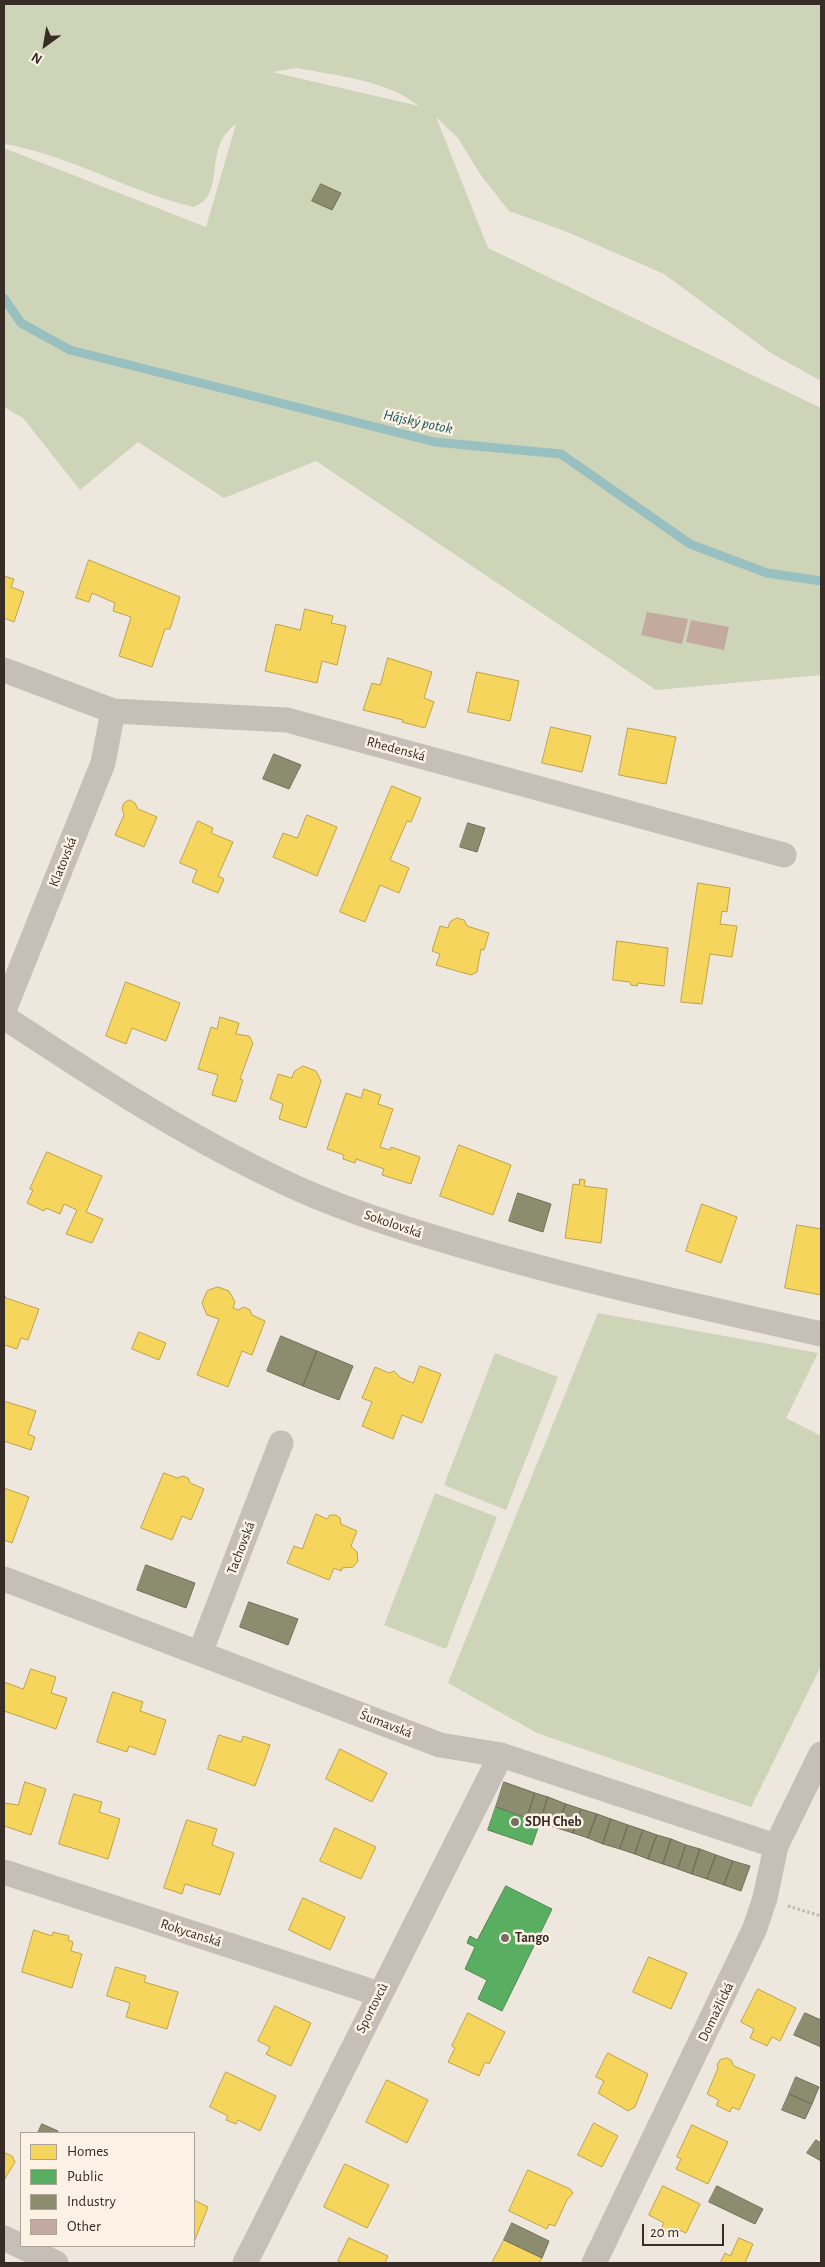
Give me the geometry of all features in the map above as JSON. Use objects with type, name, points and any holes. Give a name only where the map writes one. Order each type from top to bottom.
[{"type":"street","name":"Rhedenská","points":[[4,670],[113,710],[287,720],[784,856]]},
{"type":"street","name":"Klatovská","points":[[4,1010],[103,763],[113,710]]},
{"type":"street","name":"Sokolovská","points":[[4,1017],[119,1093],[271,1177],[340,1206],[412,1231],[559,1274],[821,1334]]},
{"type":"street","name":"Tachovská","points":[[200,1653],[281,1443]]},
{"type":"street","name":"Šumavská","points":[[4,1579],[440,1745],[501,1754],[776,1846]]},
{"type":"street","name":"Sportovců","points":[[244,2263],[501,1754]]},
{"type":"street","name":"Domažlická","points":[[594,2263],[756,1928],[765,1898],[776,1846],[821,1754]]},
{"type":"street","name":"Rokycanská","points":[[4,1872],[379,1994]]},
{"type":"street","points":[[4,2238],[20,2246]]},
{"type":"street","points":[[23,2247],[56,2263]]},
{"type":"path","points":[[765,1898],[821,1916]]},
{"type":"green space","points":[[4,4],[821,4],[821,381],[771,353],[664,274],[565,231],[509,211],[480,174],[458,138],[436,117],[488,248],[821,408],[821,675],[656,690],[316,461],[224,498],[138,442],[80,490],[23,418],[4,407],[4,148],[206,227],[236,124],[227,132],[217,152],[210,192],[205,200],[194,207],[146,192],[52,156],[4,144]],"holes":[[[297,68],[361,80],[392,90],[419,106],[272,72]]]},
{"type":"green space","points":[[598,1313],[818,1353],[786,1418],[821,1436],[821,1666],[751,1807],[537,1733],[448,1683]]},
{"type":"green space","points":[[495,1353],[558,1377],[506,1510],[444,1485]]},
{"type":"green space","points":[[435,1493],[497,1517],[446,1649],[384,1625]]},
{"type":"building: Homes","points":[[89,560],[180,597],[170,629],[165,629],[152,667],[119,656],[131,617],[113,611],[115,603],[92,593],[89,602],[76,598]]},
{"type":"building: Homes","points":[[4,576],[14,579],[11,587],[24,592],[14,622],[4,618]]},
{"type":"building: Homes","points":[[305,609],[333,616],[331,623],[346,626],[337,665],[322,661],[317,683],[265,671],[276,624],[300,630]]},
{"type":"building: Homes","points":[[388,658],[432,672],[424,698],[434,702],[425,728],[402,722],[403,720],[363,710],[372,683],[380,685]]},
{"type":"building: Homes","points":[[477,672],[519,681],[510,721],[468,712]]},
{"type":"building: Homes","points":[[551,727],[591,736],[582,772],[542,763]]},
{"type":"building: Homes","points":[[628,728],[676,737],[666,784],[619,775]]},
{"type":"building: Homes","points":[[392,786],[421,798],[411,822],[407,821],[390,860],[409,868],[399,893],[380,885],[365,922],[340,912]]},
{"type":"building: Homes","points":[[130,800],[135,803],[138,809],[157,817],[144,847],[115,835],[124,815],[122,808],[124,803]]},
{"type":"building: Homes","points":[[307,815],[337,827],[317,876],[273,857],[283,833],[297,838]]},
{"type":"building: Homes","points":[[198,821],[213,828],[211,833],[233,842],[218,876],[224,879],[218,893],[192,882],[197,870],[180,863]]},
{"type":"building: Homes","points":[[698,883],[730,888],[727,912],[722,911],[720,924],[737,926],[732,957],[710,954],[702,1004],[681,1002]]},
{"type":"building: Homes","points":[[457,918],[464,920],[467,926],[489,933],[484,950],[481,949],[477,972],[471,975],[436,965],[440,954],[432,951],[440,926],[448,928],[450,922]]},
{"type":"building: Homes","points":[[617,941],[668,948],[664,986],[638,983],[637,986],[631,985],[630,982],[613,980]]},
{"type":"building: Homes","points":[[126,982],[180,1003],[166,1041],[132,1028],[126,1044],[106,1036]]},
{"type":"building: Homes","points":[[220,1017],[239,1023],[236,1034],[249,1036],[253,1043],[240,1079],[243,1080],[236,1102],[212,1095],[218,1075],[198,1069],[211,1027],[217,1029]]},
{"type":"building: Homes","points":[[303,1066],[316,1071],[321,1081],[306,1128],[279,1119],[283,1104],[270,1099],[278,1074],[292,1078],[294,1072]]},
{"type":"building: Homes","points":[[364,1089],[381,1095],[378,1104],[393,1109],[380,1147],[390,1150],[391,1147],[420,1157],[411,1184],[382,1175],[384,1169],[356,1159],[355,1163],[343,1159],[344,1155],[327,1149],[346,1093],[361,1098]]},
{"type":"building: Homes","points":[[459,1145],[511,1165],[493,1215],[440,1196]]},
{"type":"building: Homes","points":[[47,1152],[102,1176],[86,1212],[103,1219],[92,1243],[66,1234],[77,1210],[64,1204],[60,1214],[46,1208],[44,1211],[27,1203],[33,1190],[30,1189]]},
{"type":"building: Homes","points":[[580,1179],[585,1180],[584,1186],[607,1189],[601,1243],[565,1238],[573,1184],[579,1185]]},
{"type":"building: Homes","points":[[702,1204],[737,1217],[721,1263],[686,1251]]},
{"type":"building: Homes","points":[[797,1225],[821,1229],[821,1295],[785,1288]]},
{"type":"building: Homes","points":[[218,1287],[229,1291],[235,1302],[233,1308],[238,1310],[244,1307],[250,1310],[252,1315],[265,1321],[252,1355],[242,1351],[228,1387],[197,1375],[219,1319],[207,1315],[202,1303],[207,1291]]},
{"type":"building: Homes","points":[[4,1294],[6,1298],[39,1309],[28,1340],[21,1338],[17,1349],[4,1345]]},
{"type":"building: Homes","points":[[139,1332],[166,1343],[159,1360],[132,1349]]},
{"type":"building: Homes","points":[[420,1366],[441,1374],[422,1423],[402,1415],[393,1439],[362,1426],[372,1402],[362,1398],[375,1367],[389,1373],[394,1371],[401,1378],[413,1383]]},
{"type":"building: Homes","points":[[4,1401],[36,1411],[28,1434],[35,1437],[31,1450],[4,1441]]},
{"type":"building: Homes","points":[[164,1473],[177,1478],[183,1476],[188,1478],[190,1483],[204,1489],[191,1520],[182,1516],[172,1540],[141,1528]]},
{"type":"building: Homes","points":[[4,1488],[29,1497],[12,1543],[4,1540]]},
{"type":"building: Homes","points":[[316,1514],[327,1519],[330,1515],[336,1515],[340,1518],[341,1524],[357,1531],[351,1546],[357,1552],[358,1561],[353,1567],[342,1568],[341,1571],[334,1568],[329,1580],[287,1563],[294,1546],[302,1549]]},
{"type":"building: Homes","points":[[31,1669],[56,1677],[51,1693],[67,1698],[56,1729],[4,1711],[4,1682],[23,1689]]},
{"type":"building: Homes","points":[[113,1692],[143,1702],[140,1711],[166,1720],[155,1755],[129,1746],[127,1752],[97,1742]]},
{"type":"building: Homes","points":[[219,1735],[241,1742],[243,1736],[270,1745],[255,1786],[208,1769]]},
{"type":"building: Homes","points":[[340,1749],[387,1773],[372,1802],[326,1779]]},
{"type":"building: Homes","points":[[25,1782],[46,1789],[31,1835],[4,1826],[4,1803],[18,1805]]},
{"type":"building: Homes","points":[[74,1794],[102,1802],[99,1812],[120,1819],[108,1859],[59,1844]]},
{"type":"building: Homes","points":[[187,1820],[217,1829],[212,1845],[234,1853],[220,1895],[185,1884],[182,1894],[164,1888]]},
{"type":"building: Homes","points":[[335,1828],[376,1847],[361,1879],[320,1861]]},
{"type":"building: Homes","points":[[303,1898],[345,1917],[330,1950],[289,1930]]},
{"type":"building: Homes","points":[[34,1930],[52,1936],[53,1932],[69,1936],[68,1940],[73,1942],[71,1951],[82,1954],[72,1988],[22,1972]]},
{"type":"building: Homes","points":[[649,1957],[687,1973],[671,2009],[633,1992]]},
{"type":"building: Homes","points":[[116,1967],[146,1976],[144,1982],[178,1992],[167,2029],[126,2017],[130,2003],[107,1996]]},
{"type":"building: Homes","points":[[758,1989],[796,2008],[780,2041],[772,2037],[767,2046],[750,2038],[754,2029],[741,2022]]},
{"type":"building: Homes","points":[[275,2006],[311,2023],[291,2066],[266,2054],[270,2047],[258,2041]]},
{"type":"building: Homes","points":[[468,2013],[505,2032],[489,2064],[485,2062],[479,2076],[448,2062],[455,2048],[452,2046]]},
{"type":"building: Homes","points":[[608,2053],[648,2074],[635,2107],[628,2111],[598,2093],[604,2081],[596,2077]]},
{"type":"building: Homes","points":[[727,2058],[731,2060],[734,2066],[755,2075],[739,2110],[732,2107],[730,2112],[716,2105],[719,2100],[707,2094],[718,2068],[717,2065],[720,2060]]},
{"type":"building: Homes","points":[[226,2072],[276,2096],[260,2131],[238,2120],[236,2124],[226,2120],[228,2116],[210,2107]]},
{"type":"building: Homes","points":[[387,2080],[428,2100],[407,2143],[366,2122]]},
{"type":"building: Homes","points":[[594,2123],[618,2136],[602,2167],[578,2155]]},
{"type":"building: Homes","points":[[692,2125],[728,2142],[708,2184],[676,2169],[681,2159],[677,2157]]},
{"type":"building: Homes","points":[[5,2153],[12,2156],[15,2162],[4,2180]]},
{"type":"building: Homes","points":[[345,2164],[389,2185],[367,2228],[324,2207]]},
{"type":"building: Homes","points":[[528,2170],[570,2189],[573,2193],[567,2200],[555,2226],[549,2224],[547,2229],[509,2211]]},
{"type":"building: Homes","points":[[663,2186],[700,2204],[686,2233],[674,2228],[672,2234],[661,2229],[664,2223],[649,2215]]},
{"type":"building: Homes","points":[[195,2200],[208,2207],[195,2240]]},
{"type":"building: Homes","points":[[349,2238],[388,2256],[385,2263],[343,2263],[338,2261]]},
{"type":"building: Homes","points":[[739,2238],[753,2244],[745,2263],[720,2263],[725,2253],[730,2256]]},
{"type":"building: Homes","points":[[504,2240],[542,2258],[539,2263],[492,2263]]},
{"type":"building: Public","name":"SDH Cheb","points":[[496,1807],[540,1822],[532,1845],[488,1830]]},
{"type":"building: Public","points":[[506,1886],[552,1909],[502,2011],[478,1999],[487,1980],[465,1969],[475,1947],[467,1943],[470,1936],[477,1940]]},
{"type":"building: Industry","points":[[321,184],[341,193],[332,210],[312,201]]},
{"type":"building: Industry","points":[[274,754],[301,765],[289,789],[263,779]]},
{"type":"building: Industry","points":[[468,823],[485,828],[477,852],[460,847]]},
{"type":"building: Industry","points":[[518,1193],[551,1204],[543,1232],[509,1221]]},
{"type":"building: Industry","points":[[281,1336],[317,1351],[303,1386],[267,1371]]},
{"type":"building: Industry","points":[[317,1351],[353,1366],[339,1400],[303,1386]]},
{"type":"building: Industry","points":[[146,1565],[195,1583],[186,1608],[137,1590]]},
{"type":"building: Industry","points":[[249,1602],[298,1619],[288,1645],[240,1627]]},
{"type":"building: Industry","points":[[504,1782],[535,1793],[527,1818],[496,1807]]},
{"type":"building: Industry","points":[[535,1793],[548,1797],[540,1822],[527,1818]]},
{"type":"building: Industry","points":[[548,1797],[566,1804],[557,1828],[540,1822]]},
{"type":"building: Industry","points":[[566,1804],[581,1809],[573,1833],[557,1828]]},
{"type":"building: Industry","points":[[581,1809],[597,1814],[588,1838],[573,1833]]},
{"type":"building: Industry","points":[[597,1814],[611,1819],[603,1844],[588,1838]]},
{"type":"building: Industry","points":[[611,1819],[628,1825],[620,1849],[603,1844]]},
{"type":"building: Industry","points":[[628,1825],[643,1830],[635,1854],[620,1849]]},
{"type":"building: Industry","points":[[643,1830],[657,1835],[648,1859],[635,1854]]},
{"type":"building: Industry","points":[[657,1835],[671,1839],[663,1864],[648,1859]]},
{"type":"building: Industry","points":[[671,1839],[686,1845],[678,1869],[663,1864]]},
{"type":"building: Industry","points":[[686,1845],[700,1849],[692,1874],[678,1869]]},
{"type":"building: Industry","points":[[700,1849],[716,1855],[707,1879],[692,1874]]},
{"type":"building: Industry","points":[[716,1855],[733,1861],[724,1885],[707,1879]]},
{"type":"building: Industry","points":[[733,1861],[750,1866],[741,1891],[724,1885]]},
{"type":"building: Industry","points":[[805,2013],[821,2020],[821,2047],[794,2035]]},
{"type":"building: Industry","points":[[796,2077],[819,2087],[812,2104],[789,2094]]},
{"type":"building: Industry","points":[[789,2094],[812,2104],[805,2119],[782,2110]]},
{"type":"building: Industry","points":[[42,2124],[58,2131],[58,2132],[38,2132]]},
{"type":"building: Industry","points":[[816,2140],[821,2143],[821,2161],[807,2153]]},
{"type":"building: Industry","points":[[717,2186],[763,2209],[755,2224],[709,2202]]},
{"type":"building: Industry","points":[[512,2223],[549,2241],[542,2258],[504,2240]]},
{"type":"building: Other","points":[[647,612],[688,619],[682,644],[641,635]]},
{"type":"building: Other","points":[[691,620],[729,627],[724,650],[686,642]]},
{"type":"waterway","name":"Hájský potok","points":[[4,298],[21,323],[70,350],[435,442],[561,454],[690,544],[767,573],[821,581]]},
{"type":"place","name":"SDH Cheb","points":[[515,1822]]},
{"type":"place","name":"Tango","points":[[505,1938]]}]
